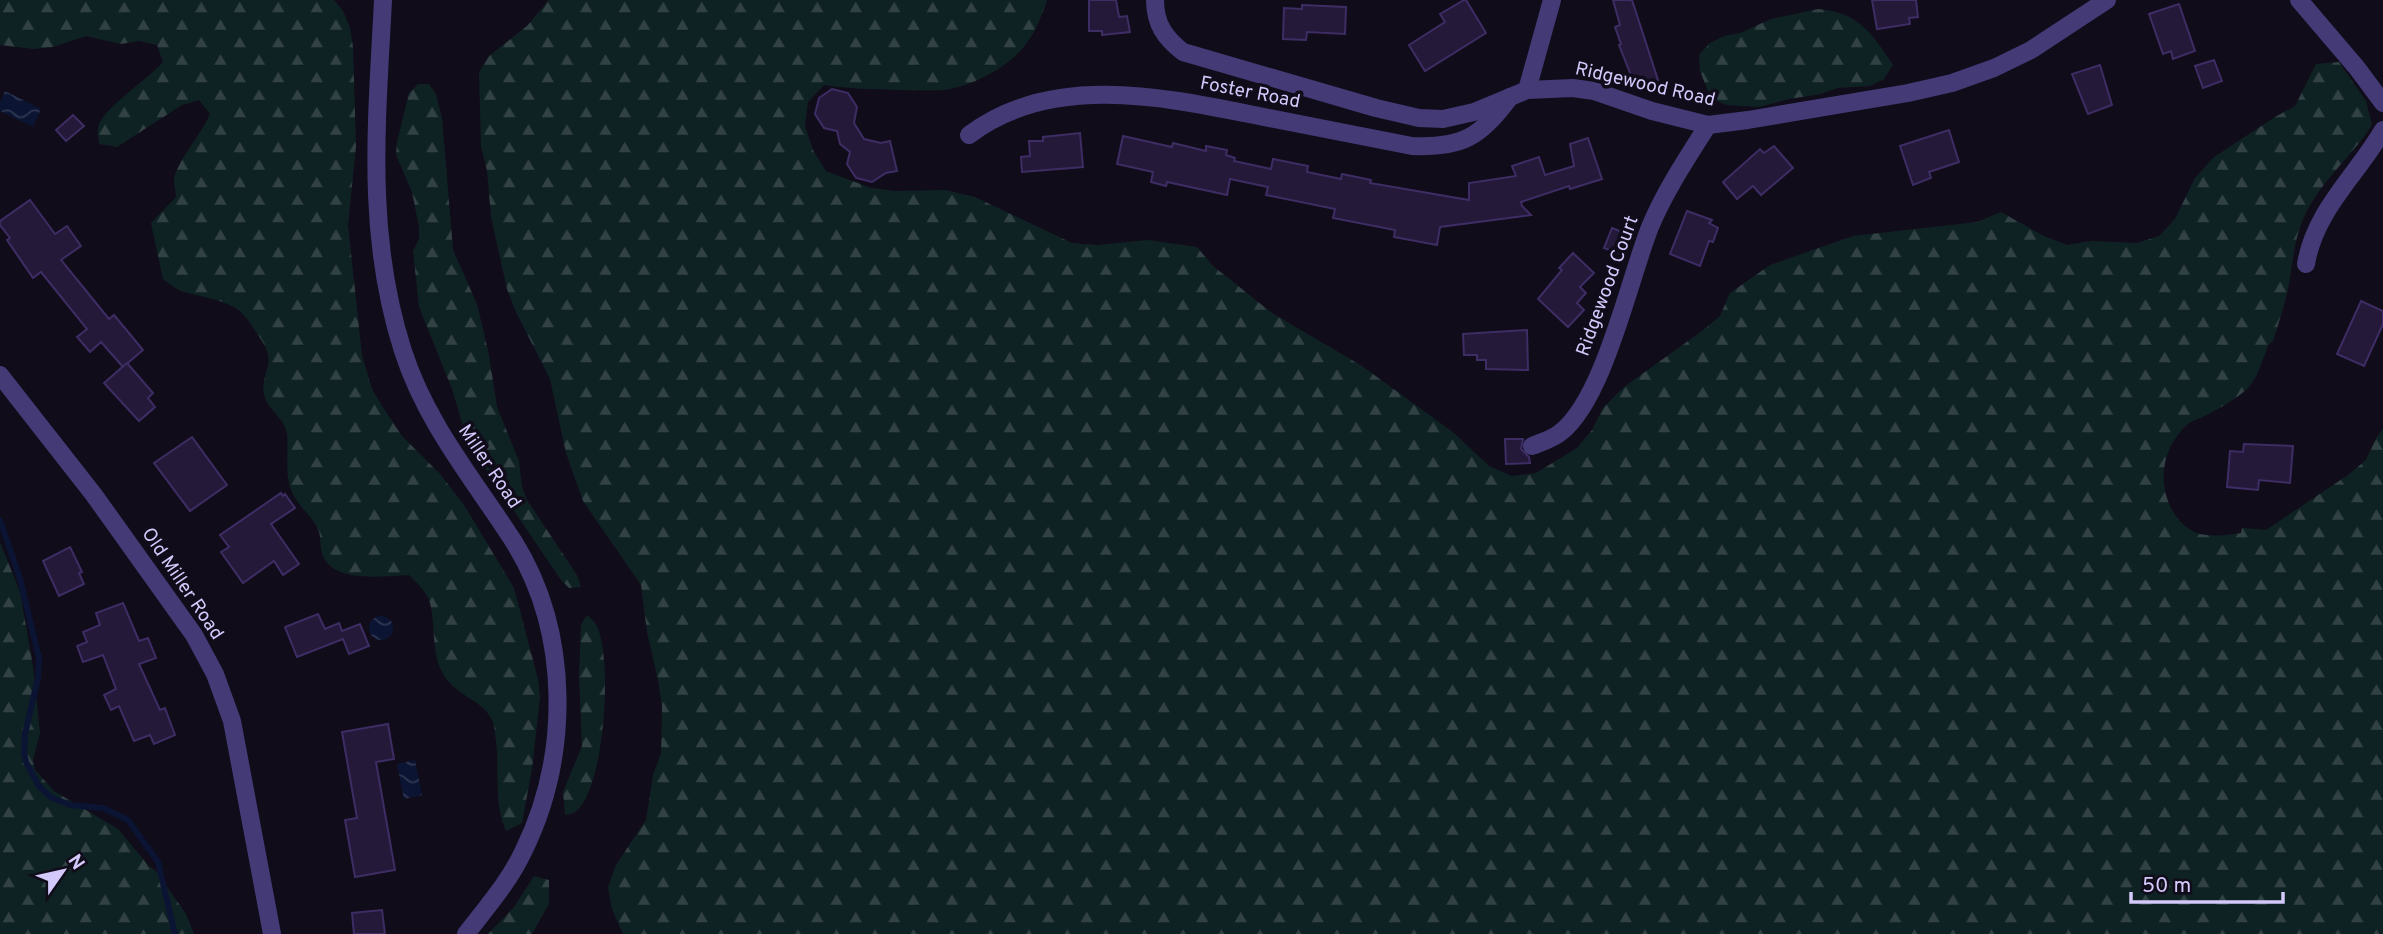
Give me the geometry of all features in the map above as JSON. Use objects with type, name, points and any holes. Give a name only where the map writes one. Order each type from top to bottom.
[{"type":"street","name":"Miller Road","points":[[383,0],[375,179],[378,233],[392,313],[412,376],[431,416],[528,566],[545,616],[558,699],[556,739],[542,805],[522,855],[466,934]]},
{"type":"street","name":"Ridgewood Road","points":[[1155,0],[1155,12],[1161,29],[1170,42],[1183,52],[1419,118],[1443,119],[1474,112],[1519,94],[1549,88],[1594,91],[1651,111],[1708,125],[1897,95],[1952,83],[1994,68],[2031,50],[2108,0]]},
{"type":"street","name":"Foster Road","points":[[969,135],[1003,113],[1023,106],[1066,98],[1140,96],[1203,105],[1412,146],[1451,145],[1472,136],[1519,94],[1552,0]]},
{"type":"street","points":[[2299,0],[2383,103]]},
{"type":"street","name":"Ridgewood Court","points":[[1532,446],[1561,433],[1584,405],[1608,349],[1650,227],[1667,191],[1708,125]]},
{"type":"street","points":[[2306,264],[2308,249],[2320,220],[2383,130]]},
{"type":"street","name":"Old Miller Road","points":[[0,375],[94,495],[178,611],[206,655],[232,720],[272,934]]},
{"type":"green space","points":[[0,0],[334,0],[343,11],[350,28],[353,47],[356,146],[348,225],[362,355],[372,389],[382,406],[402,436],[440,474],[464,505],[514,588],[538,679],[540,697],[532,769],[522,823],[506,831],[498,798],[493,722],[481,707],[452,685],[440,668],[435,651],[431,608],[423,590],[409,575],[360,576],[336,570],[327,563],[322,553],[317,527],[292,492],[287,471],[287,434],[264,394],[268,355],[247,318],[230,305],[181,291],[163,279],[151,223],[176,197],[176,173],[210,114],[199,100],[182,105],[117,147],[99,144],[98,128],[107,112],[163,62],[157,45],[139,41],[121,44],[86,36],[53,47],[34,49],[0,45]]},
{"type":"green space","points":[[549,0],[1047,0],[1033,34],[1019,52],[1000,68],[965,85],[927,90],[862,89],[824,85],[808,102],[805,126],[813,150],[826,171],[871,188],[896,191],[945,190],[975,197],[1072,243],[1097,245],[1148,240],[1197,247],[1213,266],[1272,313],[1362,366],[1454,433],[1489,466],[1512,476],[1536,473],[1577,448],[1592,430],[1603,408],[1624,387],[1720,316],[1730,293],[1770,265],[1853,236],[1977,222],[2001,212],[2044,236],[2067,245],[2091,241],[2137,243],[2159,236],[2175,219],[2195,178],[2214,157],[2295,106],[2316,64],[2339,62],[2366,101],[2372,125],[2326,182],[2306,213],[2298,235],[2287,294],[2273,341],[2269,344],[2255,379],[2229,403],[2190,423],[2179,433],[2167,454],[2164,478],[2168,502],[2174,513],[2195,532],[2212,536],[2241,533],[2242,528],[2266,530],[2366,460],[2383,429],[2383,934],[623,934],[612,909],[608,887],[616,865],[646,820],[653,775],[661,753],[662,706],[647,632],[641,585],[583,501],[566,453],[550,379],[507,289],[491,217],[487,171],[481,146],[479,72],[489,56],[527,26]]},
{"type":"green space","points":[[1818,9],[1844,15],[1871,34],[1893,65],[1884,79],[1870,86],[1837,88],[1759,107],[1727,105],[1711,99],[1700,71],[1699,55],[1710,43],[1771,19]]},
{"type":"green space","points":[[418,84],[429,84],[436,94],[442,118],[453,250],[477,304],[497,407],[519,461],[522,487],[527,500],[577,575],[581,587],[569,588],[561,580],[481,462],[463,426],[452,389],[419,307],[413,251],[419,239],[419,227],[412,192],[396,155],[409,93]]},
{"type":"green space","points":[[0,542],[20,592],[33,666],[40,733],[33,760],[35,770],[54,791],[118,829],[156,871],[186,914],[194,934],[0,934]]},
{"type":"green space","points":[[587,615],[595,623],[601,638],[604,662],[605,690],[600,751],[585,799],[575,812],[565,815],[563,792],[582,746],[579,675],[581,625]]},
{"type":"green space","points":[[534,876],[549,880],[549,904],[532,934],[488,934],[514,907]]},
{"type":"water","points":[[5,91],[41,109],[33,127],[0,111]]},
{"type":"water","points":[[381,616],[390,619],[393,628],[390,637],[381,640],[372,637],[369,628],[372,619]]},
{"type":"water","points":[[415,760],[422,795],[404,799],[397,764]]},
{"type":"building","points":[[1089,0],[1116,0],[1119,17],[1127,16],[1130,32],[1102,35],[1102,31],[1089,31]]},
{"type":"building","points":[[1464,0],[1486,33],[1425,71],[1409,45],[1445,22],[1440,14]]},
{"type":"building","points":[[1613,0],[1632,0],[1658,80],[1636,88],[1619,45],[1621,44],[1615,27],[1620,25]]},
{"type":"building","points":[[1872,0],[1916,0],[1918,17],[1909,18],[1910,24],[1877,29]]},
{"type":"building","points":[[2179,4],[2195,51],[2173,59],[2171,51],[2163,54],[2149,14]]},
{"type":"building","points":[[1302,5],[1346,7],[1345,34],[1307,32],[1306,40],[1283,39],[1284,8],[1302,9]]},
{"type":"building","points":[[2214,60],[2222,81],[2203,88],[2195,66]]},
{"type":"building","points":[[2100,65],[2112,105],[2088,114],[2072,74]]},
{"type":"building","points":[[832,89],[848,93],[857,107],[854,123],[864,139],[881,143],[890,141],[897,171],[886,173],[872,182],[856,178],[847,164],[850,152],[840,144],[837,131],[824,128],[815,114],[819,98]]},
{"type":"building","points":[[73,115],[84,126],[66,141],[56,130]]},
{"type":"building","points":[[1949,130],[1959,162],[1929,172],[1931,178],[1913,185],[1900,146]]},
{"type":"building","points":[[1080,133],[1083,167],[1022,172],[1021,157],[1030,156],[1029,141],[1043,141],[1043,137]]},
{"type":"building","points":[[1123,136],[1172,147],[1173,143],[1206,151],[1206,146],[1227,150],[1226,155],[1235,158],[1234,161],[1271,169],[1273,159],[1308,166],[1307,172],[1341,179],[1342,174],[1371,180],[1370,183],[1469,200],[1469,183],[1516,176],[1512,166],[1539,157],[1545,175],[1574,166],[1570,144],[1588,138],[1602,179],[1570,189],[1569,186],[1521,202],[1531,215],[1440,227],[1437,245],[1394,237],[1395,230],[1333,218],[1335,209],[1266,195],[1268,187],[1230,179],[1227,195],[1167,182],[1166,186],[1151,182],[1153,172],[1117,164]]},
{"type":"building","points":[[1774,146],[1793,168],[1761,195],[1753,186],[1737,199],[1723,182],[1760,149],[1764,153]]},
{"type":"building","points":[[30,200],[55,234],[67,226],[81,246],[61,260],[109,319],[114,315],[143,350],[123,367],[101,342],[90,352],[77,337],[87,329],[41,272],[33,278],[7,240],[10,238],[0,221]]},
{"type":"building","points":[[1687,211],[1712,220],[1709,223],[1718,228],[1713,242],[1709,241],[1700,266],[1670,254]]},
{"type":"building","points":[[1612,228],[1630,235],[1622,255],[1604,248]]},
{"type":"building","points":[[1573,253],[1594,273],[1580,287],[1586,293],[1577,303],[1584,310],[1568,327],[1538,299]]},
{"type":"building","points":[[2361,301],[2383,311],[2383,324],[2364,366],[2337,354]]},
{"type":"building","points":[[1527,330],[1528,370],[1486,369],[1486,360],[1477,360],[1477,355],[1464,355],[1463,334]]},
{"type":"building","points":[[127,363],[153,393],[148,398],[155,407],[139,421],[104,383]]},
{"type":"building","points":[[192,437],[227,485],[190,511],[154,463]]},
{"type":"building","points":[[1505,439],[1523,439],[1521,449],[1529,457],[1530,463],[1506,464]]},
{"type":"building","points":[[2244,444],[2293,446],[2290,483],[2259,480],[2258,490],[2227,487],[2230,451],[2243,452]]},
{"type":"building","points":[[281,493],[283,496],[285,494],[295,508],[271,524],[299,564],[283,575],[274,561],[243,583],[221,552],[229,547],[220,535]]},
{"type":"building","points":[[70,547],[82,572],[79,573],[84,584],[59,596],[43,561]]},
{"type":"building","points":[[123,603],[139,641],[148,638],[156,658],[139,664],[160,710],[165,708],[175,735],[154,744],[150,735],[134,741],[119,706],[111,710],[104,695],[116,689],[103,655],[83,662],[77,646],[87,642],[83,632],[100,625],[96,613]]},
{"type":"building","points":[[318,614],[325,629],[339,623],[342,631],[360,624],[369,646],[349,654],[343,639],[297,657],[285,627]]},
{"type":"building","points":[[388,724],[394,759],[376,762],[395,870],[355,877],[345,820],[357,818],[342,732]]},
{"type":"building","points":[[382,910],[385,934],[354,934],[352,913]]},
{"type":"waterway","points":[[0,520],[20,579],[39,658],[38,678],[25,734],[26,762],[39,786],[52,798],[70,805],[103,808],[128,820],[158,862],[175,934]]}]
